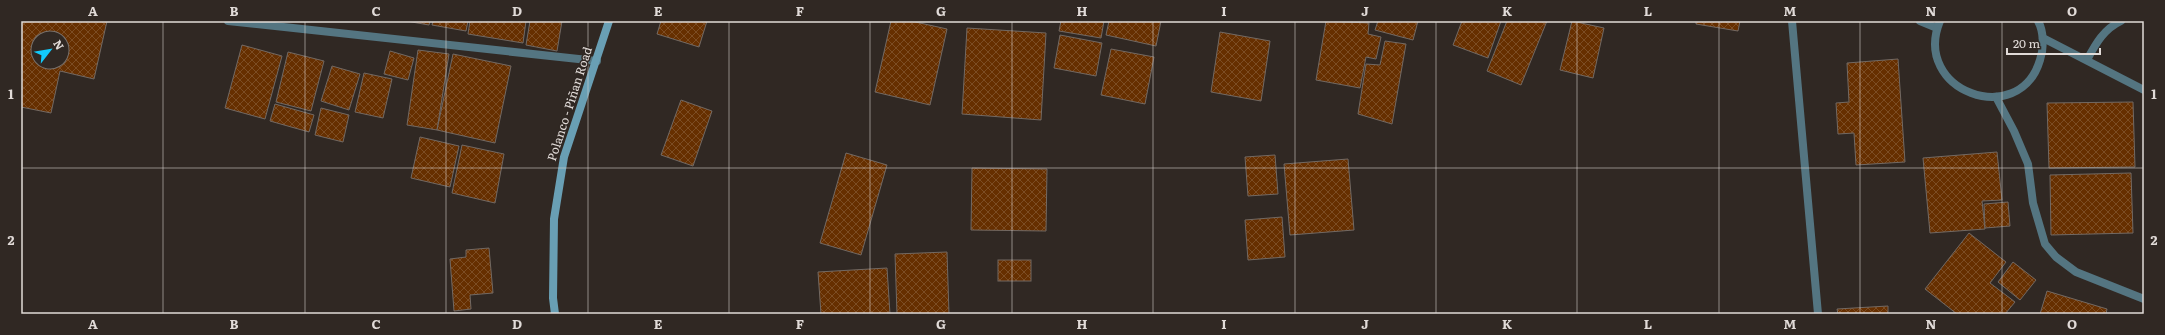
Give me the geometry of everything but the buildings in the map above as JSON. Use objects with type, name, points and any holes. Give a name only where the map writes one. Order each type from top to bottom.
[{"type":"main road","name":"Polanco - Piñan Road","points":[[555,314],[554,219],[564,157],[609,21]]},
{"type":"street","points":[[228,21],[596,61]]},
{"type":"street","points":[[1792,21],[1818,314]]},
{"type":"street","points":[[1920,21],[1939,25],[1935,42],[1936,55],[1948,78],[1957,87],[1982,97],[1996,97],[2009,94],[2021,88],[2031,78],[2038,66],[2042,53],[2042,38],[2038,21]]},
{"type":"street","points":[[2087,60],[2097,40],[2113,25],[2121,21]]},
{"type":"street","points":[[2042,38],[2144,90]]},
{"type":"street","points":[[1996,97],[2014,131],[2028,164],[2033,203],[2045,244],[2056,257],[2076,272],[2144,299]]}]
